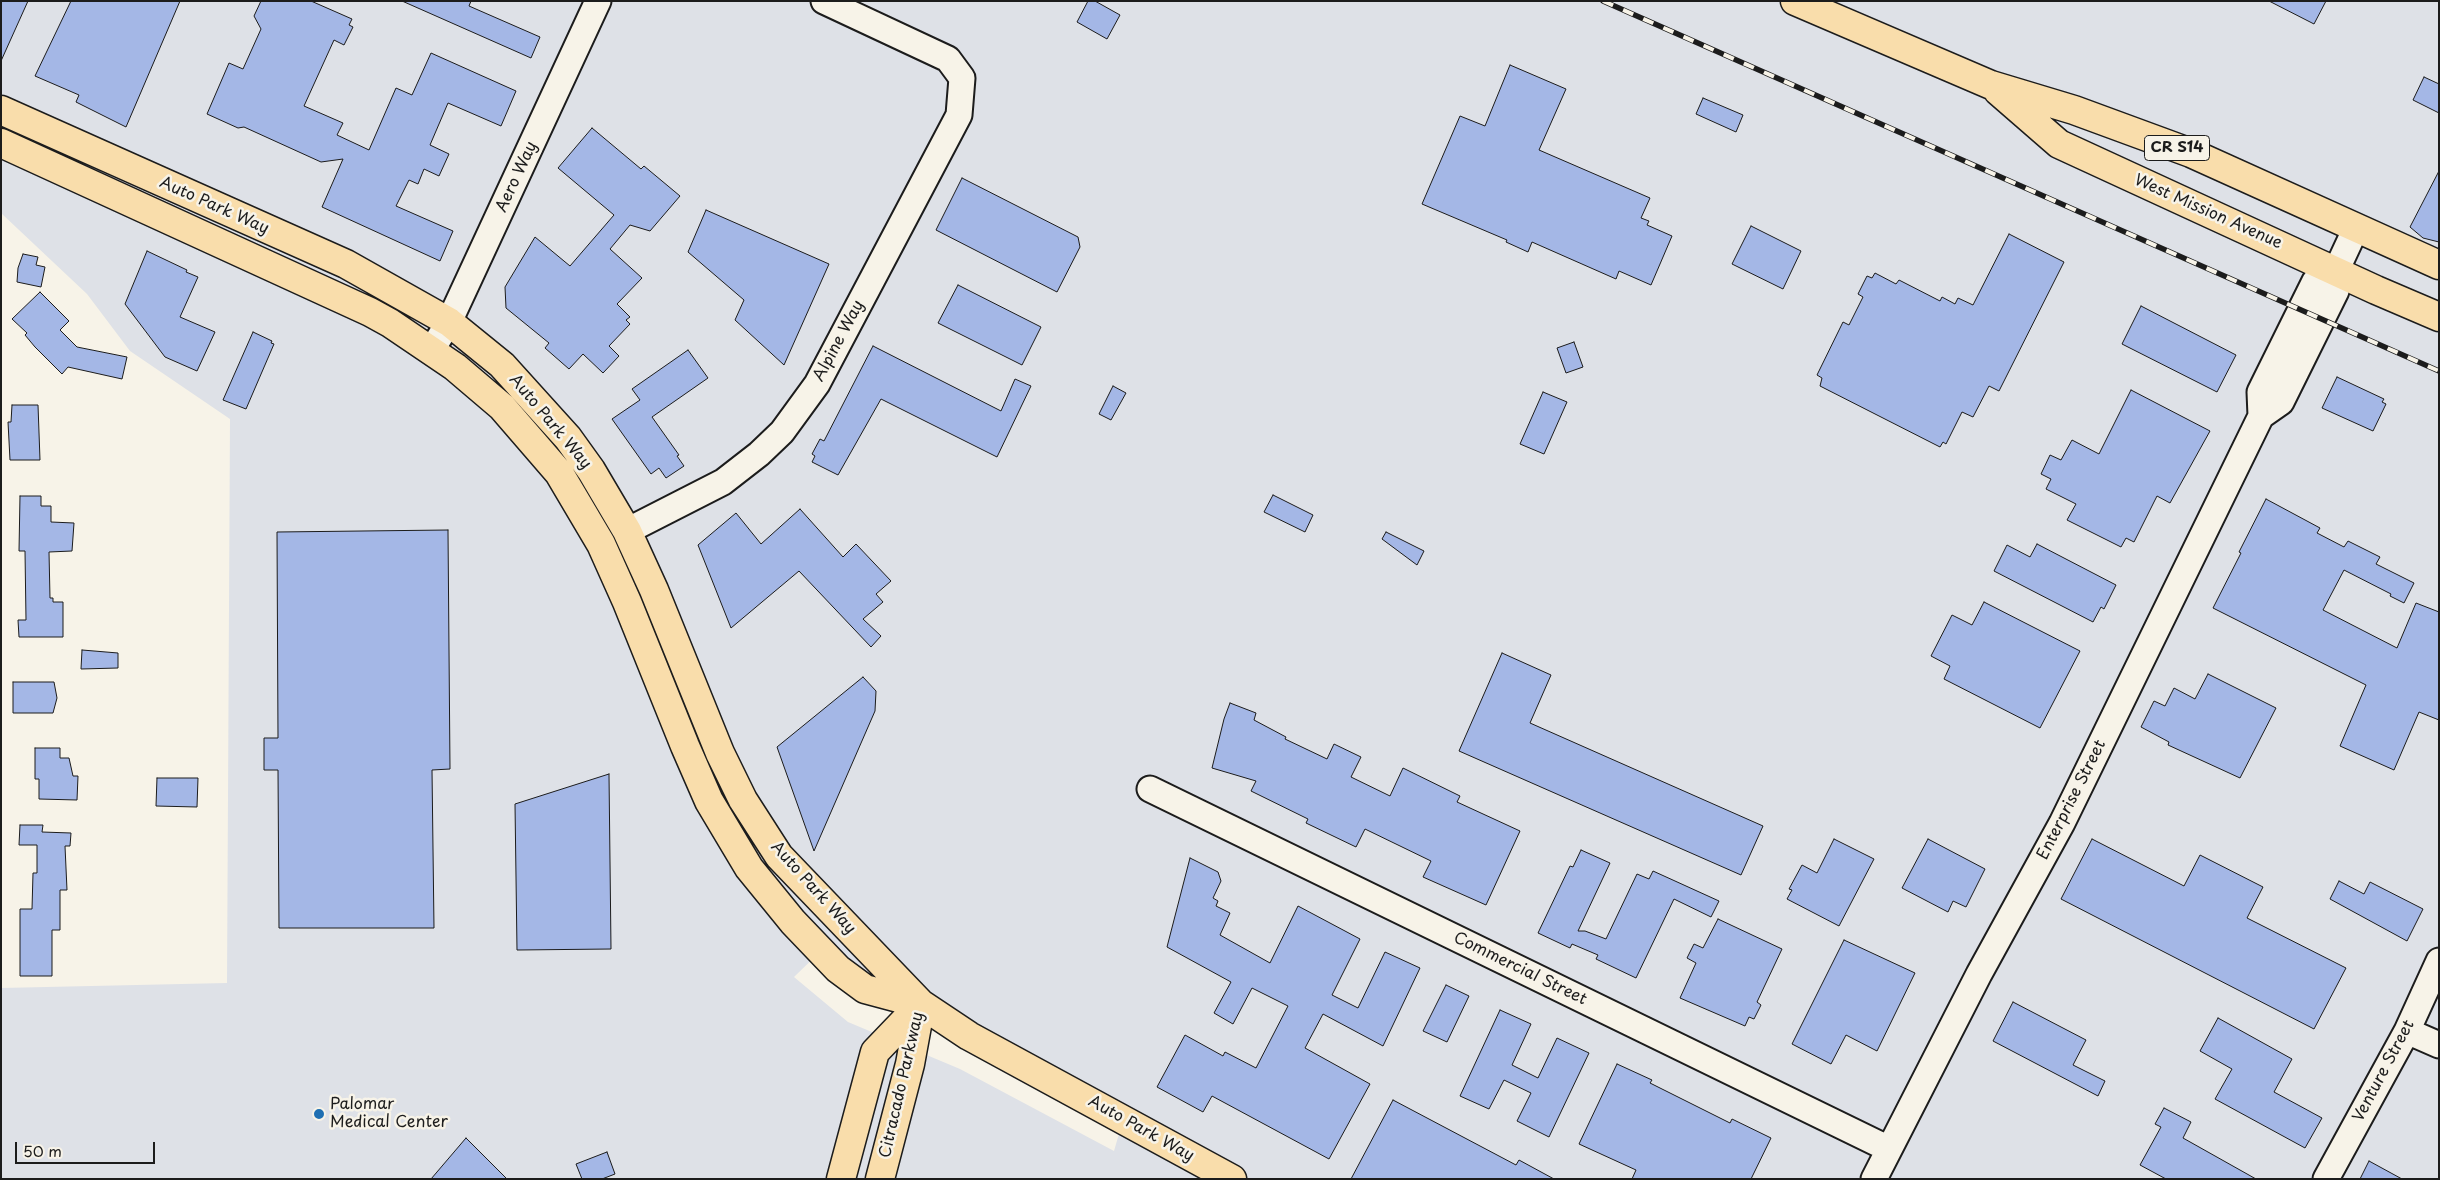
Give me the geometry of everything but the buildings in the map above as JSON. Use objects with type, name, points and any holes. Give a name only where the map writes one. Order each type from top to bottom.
[{"type":"main road","name":"West Mission Avenue","points":[[1795,1],[1991,85],[2074,110],[2191,153],[2439,265]]},
{"type":"main road","name":"West Mission Avenue","points":[[1991,85],[2059,144],[2439,317]]},
{"type":"main road","name":"Auto Park Way","points":[[1,110],[346,264],[449,322],[502,365],[568,438],[591,470],[627,531],[654,590],[720,753],[744,800],[779,856],[921,1004],[969,1036],[1232,1179]]},
{"type":"main road","name":"Auto Park Way","points":[[1,143],[370,312],[431,351],[502,407],[559,473],[601,544],[628,602],[711,806],[749,868],[793,922],[838,969],[865,989],[921,1004]]},
{"type":"main road","name":"Citracado Parkway","points":[[841,1179],[875,1052],[921,1004]]},
{"type":"main road","name":"Citracado Parkway","points":[[880,1179],[910,1064],[921,1004]]},
{"type":"street","name":"Aero Way","points":[[431,351],[449,322],[598,1]]},
{"type":"street","name":"Alpine Way","points":[[627,531],[704,492],[741,469],[771,443],[801,406],[817,384],[959,115],[962,78],[948,59],[824,1]]},
{"type":"street","name":"Enterprise Street","points":[[1874,1179],[1979,974],[2062,823],[2261,416],[2281,402],[2336,291],[2336,271],[2356,228]]},
{"type":"street","name":"Commercial Street","points":[[1150,789],[1889,1149]]},
{"type":"street","name":"Venture Street","points":[[2326,1179],[2406,1031],[2439,961]]},
{"type":"street","points":[[2406,1031],[2439,1045]]},
{"type":"shaded area","points":[[1,1],[2439,1],[2439,1179],[1,1179],[1,988],[227,983],[230,419],[130,351],[87,294],[1,213]],"holes":[[[828,944],[883,985],[1123,1120],[1114,1151],[960,1069],[848,1022],[794,977]]]},
{"type":"railway","points":[[1603,1],[2439,371]]},
{"type":"place","name":"Palomar Medical Center","points":[[319,1114]]}]
